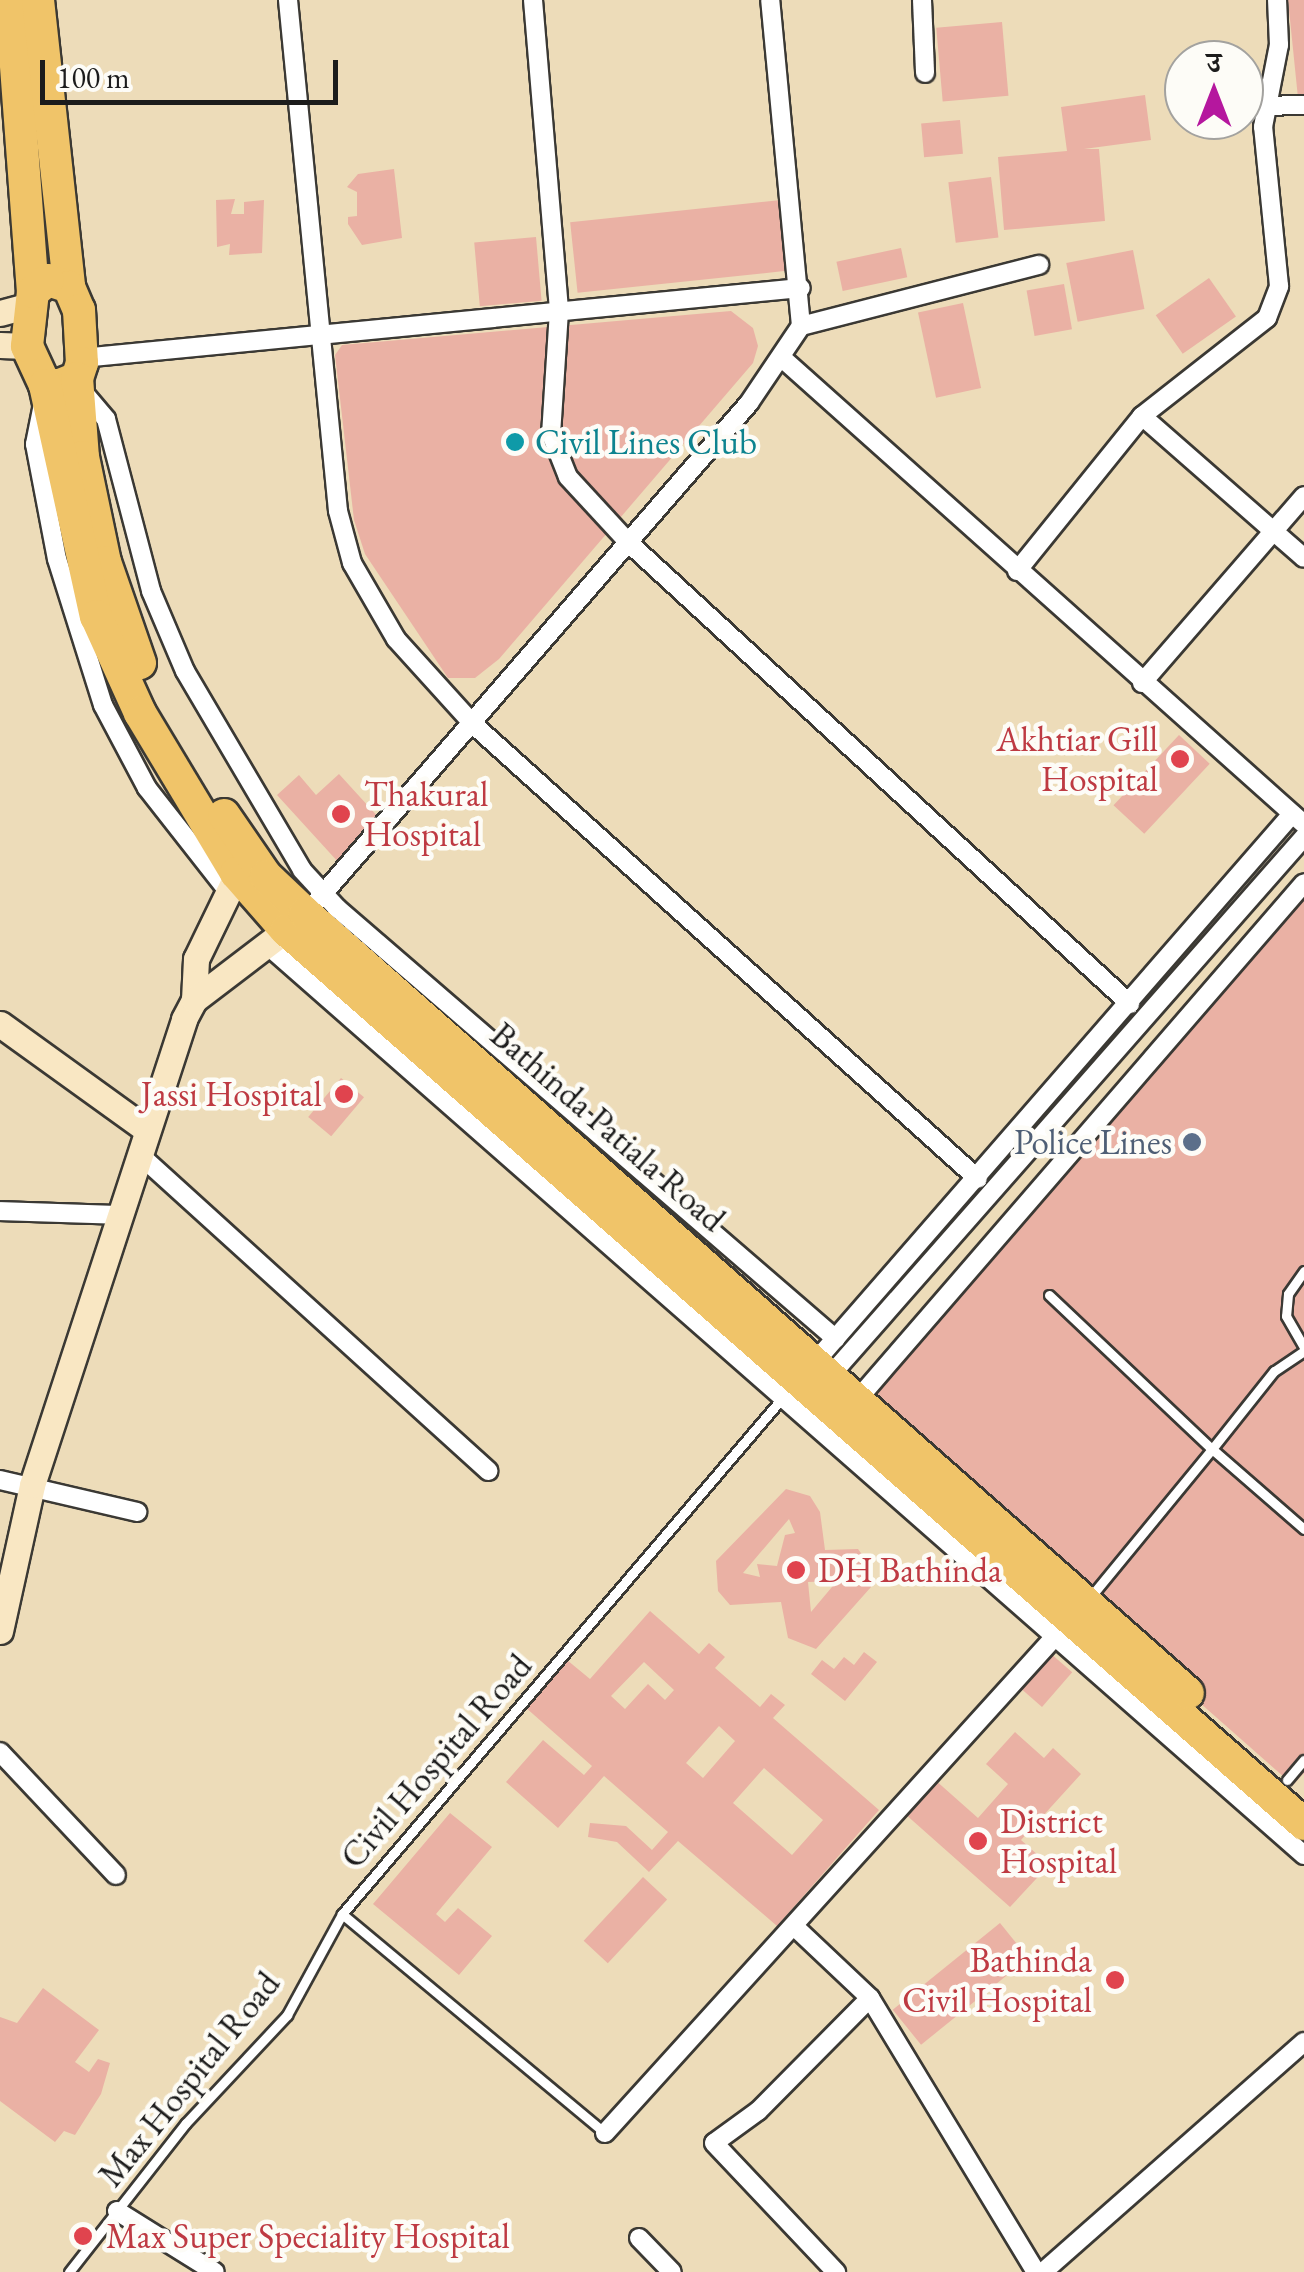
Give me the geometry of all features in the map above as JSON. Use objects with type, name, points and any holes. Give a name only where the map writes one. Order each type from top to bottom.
[{"type":"highway","points":[[41,0],[69,287],[80,320],[66,380],[96,616],[140,713],[237,871],[812,1372],[1070,1620],[1304,1824]]},
{"type":"highway","points":[[41,0],[21,303],[14,346],[66,380]]},
{"type":"highway","points":[[21,303],[48,280],[69,287]]},
{"type":"highway","points":[[812,1372],[857,1400],[1070,1620],[1298,1778]]},
{"type":"street","points":[[41,0],[80,272],[80,320]]},
{"type":"street","points":[[288,0],[325,333],[338,511],[352,563],[396,639],[474,725],[978,1179]]},
{"type":"street","points":[[533,0],[560,311],[551,434],[568,477],[630,542],[1130,1004]]},
{"type":"street","points":[[194,1000],[295,920],[474,725],[782,358],[801,326],[801,288],[770,0]]},
{"type":"street","points":[[922,0],[925,72]]},
{"type":"street","points":[[1017,570],[1142,416],[1267,318],[1279,286],[1264,127],[1279,45],[1277,0]]},
{"type":"street","points":[[1268,106],[1304,104]]},
{"type":"street","points":[[801,326],[1039,266]]},
{"type":"street","points":[[66,380],[325,333],[801,288]]},
{"type":"street","points":[[782,358],[1298,819],[1130,1004],[812,1372]]},
{"type":"street","points":[[66,380],[106,419],[150,591],[185,671],[276,831],[295,920],[812,1372]]},
{"type":"street","points":[[1142,416],[1304,558]]},
{"type":"street","points":[[1142,682],[1304,496]]},
{"type":"street","points":[[812,1372],[853,1350],[1304,837]]},
{"type":"street","points":[[0,1631],[32,1484],[123,1215],[141,1156],[144,1128],[194,1000],[196,959],[237,871]]},
{"type":"street","points":[[857,1400],[1304,883]]},
{"type":"street","points":[[0,1024],[144,1128]]},
{"type":"street","points":[[141,1156],[488,1471]]},
{"type":"street","points":[[0,1211],[123,1215]]},
{"type":"street","points":[[853,1350],[879,1374]]},
{"type":"street","points":[[0,1480],[32,1484],[137,1512]]},
{"type":"street","points":[[605,2133],[796,1928],[1070,1620],[1304,1854]]},
{"type":"street","points":[[0,1752],[116,1875]]},
{"type":"street","points":[[796,1928],[870,1998],[1039,2272],[1304,2042]]},
{"type":"street","points":[[836,2272],[714,2143],[758,2111],[870,1998]]},
{"type":"street","points":[[117,2212],[215,2272]]},
{"type":"street","points":[[639,2238],[672,2272]]},
{"type":"lane","points":[[1070,1620],[1274,1370],[1304,1349],[1286,1316],[1288,1294],[1304,1271]]},
{"type":"lane","points":[[1050,1295],[1212,1449],[1304,1529]]},
{"type":"lane","name":"Civil Hospital Road","points":[[605,2133],[342,1914],[812,1372]]},
{"type":"lane","name":"Max Hospital Road","points":[[69,2272],[286,2015],[342,1914]]},
{"type":"building","points":[[1288,0],[1304,0],[1304,98],[1298,98]]},
{"type":"building","points":[[1002,22],[1008,96],[943,101],[936,28]]},
{"type":"building","points":[[1145,95],[1151,140],[1084,149],[1099,149],[1105,221],[1004,230],[998,157],[1067,151],[1061,107]]},
{"type":"building","points":[[960,120],[963,154],[924,157],[921,123]]},
{"type":"building","points":[[394,169],[402,238],[362,245],[348,224],[348,217],[357,216],[357,192],[347,187],[358,174]]},
{"type":"building","points":[[991,177],[998,238],[956,243],[948,182]]},
{"type":"building","points":[[235,199],[231,214],[244,214],[244,202],[264,200],[262,253],[229,255],[230,244],[217,247],[216,200]]},
{"type":"building","points":[[781,200],[788,271],[578,293],[570,222]]},
{"type":"building","points":[[536,237],[542,301],[480,306],[474,242]]},
{"type":"building","points":[[901,248],[907,277],[843,291],[836,262]]},
{"type":"building","points":[[1133,250],[1144,309],[1078,322],[1066,263]]},
{"type":"building","points":[[1209,278],[1236,317],[1183,354],[1156,315]]},
{"type":"building","points":[[1064,284],[1072,329],[1035,336],[1027,291]]},
{"type":"building","points":[[963,303],[981,388],[936,398],[918,313]]},
{"type":"building","name":"Civil Lines Club","points":[[731,311],[753,328],[758,346],[753,363],[499,659],[475,678],[448,678],[365,554],[354,520],[335,355],[342,345]]},
{"type":"building","points":[[1179,735],[1210,764],[1144,834],[1114,805]]},
{"type":"building","points":[[339,774],[380,819],[339,863],[277,795],[299,775],[316,795]]},
{"type":"building","name":"Police Lines","points":[[1304,883],[1304,1773],[1293,1785],[857,1400]]},
{"type":"building","points":[[341,1078],[364,1097],[331,1136],[308,1117]]},
{"type":"building","points":[[786,1489],[810,1496],[820,1512],[825,1550],[858,1549],[871,1567],[871,1587],[816,1649],[788,1638],[781,1602],[730,1605],[718,1591],[716,1561]],"holes":[[[789,1519],[795,1533],[785,1535],[777,1566],[757,1564],[760,1577],[743,1573]],[[837,1581],[811,1612],[808,1582]]]},
{"type":"building","points":[[650,1611],[699,1654],[709,1643],[725,1657],[715,1668],[760,1707],[771,1694],[785,1705],[773,1718],[879,1810],[777,1926],[678,1841],[649,1872],[617,1842],[588,1837],[590,1823],[626,1826],[652,1850],[668,1832],[604,1776],[558,1828],[506,1782],[543,1740],[584,1775],[592,1766],[525,1707],[567,1660],[590,1679]],"holes":[[[644,1662],[674,1690],[665,1700],[648,1684],[625,1709],[611,1696]],[[719,1726],[735,1741],[703,1778],[686,1763]],[[764,1768],[823,1820],[792,1855],[733,1803]]]},
{"type":"building","points":[[1042,1646],[1072,1672],[1042,1707],[1012,1681]]},
{"type":"building","points":[[864,1652],[877,1662],[845,1701],[811,1674],[822,1660],[834,1669],[844,1657],[854,1665]]},
{"type":"building","points":[[1015,1732],[1044,1758],[1053,1748],[1081,1774],[1021,1840],[1049,1865],[1010,1907],[904,1813],[934,1779],[978,1818],[1008,1784],[986,1764]]},
{"type":"building","points":[[450,1813],[492,1847],[436,1914],[445,1922],[458,1908],[492,1936],[459,1975],[373,1904]]},
{"type":"building","points":[[643,1877],[667,1900],[608,1963],[584,1941]]},
{"type":"building","points":[[1000,1923],[1028,1958],[921,2045],[893,2010]]},
{"type":"building","points":[[43,1988],[99,2030],[75,2062],[89,2072],[98,2059],[110,2063],[101,2094],[75,2135],[64,2131],[55,2142],[0,2101],[0,2017],[17,2023]]},
{"type":"place","name":"Civil Lines Club","points":[[515,442]]},
{"type":"place","name":"Akhtiar Gill Hospital","points":[[1180,759]]},
{"type":"place","name":"Thakural Hospital","points":[[341,814]]},
{"type":"place","name":"Jassi Hospital","points":[[344,1094]]},
{"type":"place","name":"Police Lines","points":[[1192,1142]]},
{"type":"place","name":"DH Bathinda","points":[[796,1570]]},
{"type":"place","name":"District Hospital","points":[[978,1841]]},
{"type":"place","name":"Bathinda Civil Hospital","points":[[1115,1980]]},
{"type":"place","name":"Max Super Speciality Hospital","points":[[83,2236]]}]
